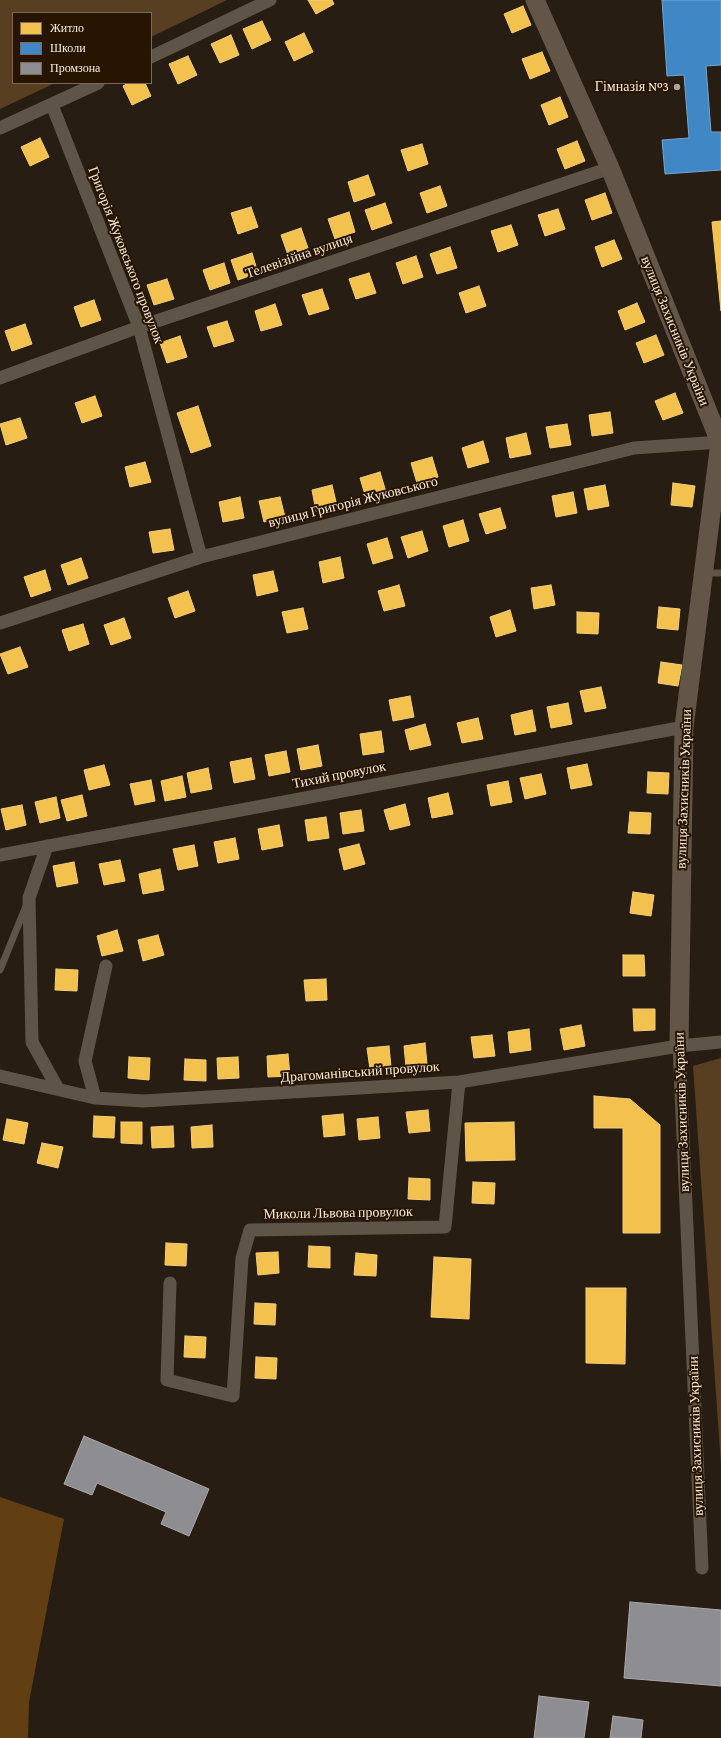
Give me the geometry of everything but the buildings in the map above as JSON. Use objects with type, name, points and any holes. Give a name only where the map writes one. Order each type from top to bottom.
[{"type":"street","points":[[152,57],[270,0]]},
{"type":"street","name":"вулиця Захисників України","points":[[536,0],[610,168],[720,442],[712,573],[684,727],[679,1046],[702,1568]]},
{"type":"street","points":[[0,128],[96,84]]},
{"type":"street","name":"Григорія Жуковського провулок","points":[[52,105],[139,327],[200,557]]},
{"type":"street","name":"Телевізійна вулиця","points":[[0,378],[139,327],[610,168]]},
{"type":"street","name":"вулиця Григорія Жуковського","points":[[0,623],[200,557],[634,448],[720,442]]},
{"type":"street","name":"Тихий провулок","points":[[0,855],[684,727]]},
{"type":"street","points":[[47,846],[29,898],[32,1042],[58,1089]]},
{"type":"street","points":[[95,1098],[85,1061],[106,966]]},
{"type":"street","name":"Драгоманівський провулок","points":[[0,1076],[95,1098],[143,1101],[459,1082],[679,1046],[721,1042]]},
{"type":"street","name":"Миколи Львова провулок","points":[[170,1283],[167,1380],[233,1396],[242,1258],[250,1230],[445,1227],[459,1082]]},
{"type":"lane","points":[[0,970],[29,898]]},
{"type":"shaded area","points":[[0,0],[227,0],[152,37],[152,12],[12,12],[12,84],[53,84],[0,109]]},
{"type":"shaded area","points":[[721,1058],[721,1465],[693,1066]]},
{"type":"shaded area","points":[[0,1497],[64,1519],[29,1702],[28,1738],[0,1738]]},
{"type":"place","name":"Гімназія №3","points":[[677,87]]}]
